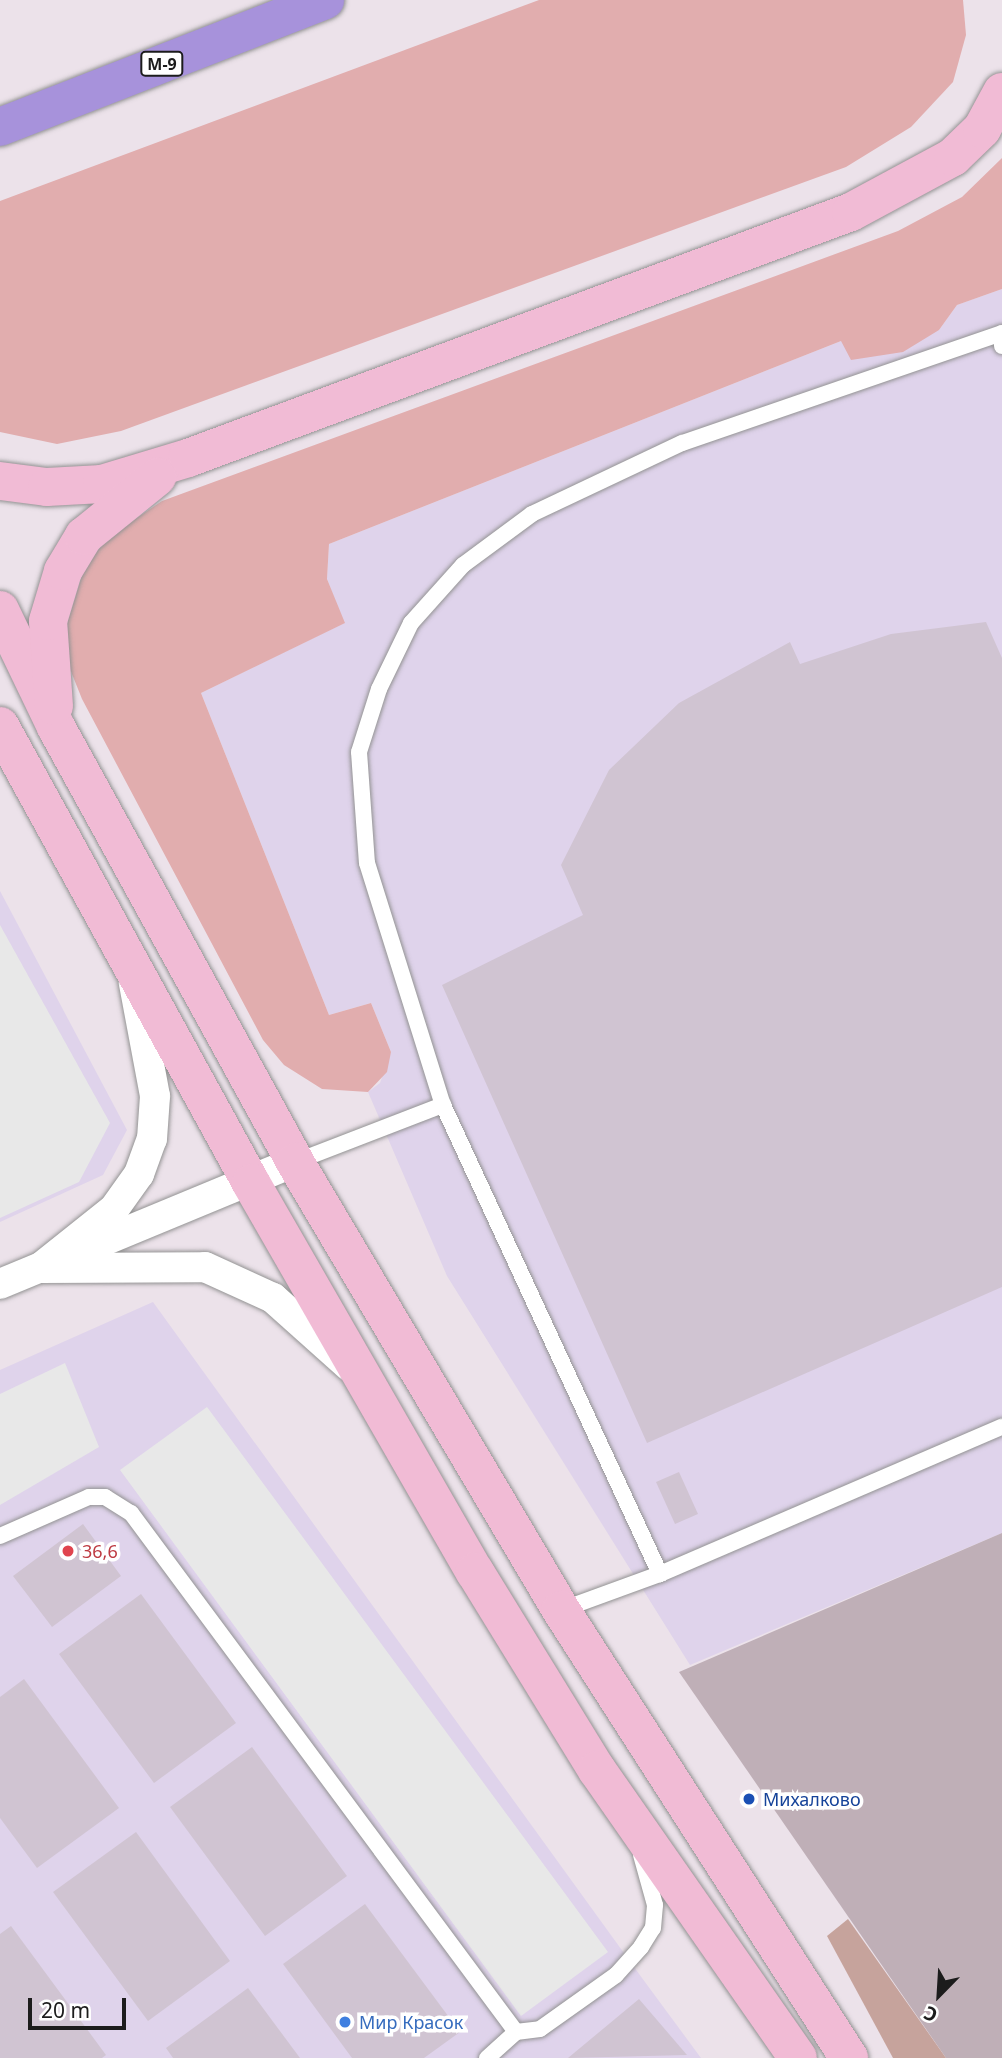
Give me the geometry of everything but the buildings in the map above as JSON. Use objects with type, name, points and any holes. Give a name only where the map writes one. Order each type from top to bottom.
[{"type":"highway","name":"М-9","points":[[0,127],[325,0]]},
{"type":"street","points":[[0,481],[47,487],[102,484],[188,458],[851,212],[953,158],[982,129],[1002,92]]},
{"type":"street","points":[[56,727],[48,621],[63,570],[84,536],[127,496],[188,458]]},
{"type":"street","points":[[0,610],[56,727],[295,1162],[561,1610],[849,2058]]},
{"type":"street","points":[[1,731],[251,1184],[475,1572],[630,1815],[798,2058]]},
{"type":"street","points":[[40,1268],[114,1209],[139,1174],[152,1139],[155,1096],[129,962]]},
{"type":"street","points":[[0,1284],[251,1184],[295,1162]]},
{"type":"street","points":[[40,1268],[168,1263],[238,1277],[273,1297],[363,1378]]},
{"type":"lane","points":[[660,1574],[443,1105],[391,955],[366,849],[359,752],[379,689],[411,623],[463,565],[532,514],[682,443],[1002,333],[1002,346]]},
{"type":"lane","points":[[295,1162],[443,1105]]},
{"type":"lane","points":[[561,1610],[660,1574],[1002,1427]]},
{"type":"lane","points":[[0,1536],[89,1497],[105,1497],[131,1513],[516,2032]]},
{"type":"lane","points":[[487,2058],[516,2032],[540,2029],[616,1975],[653,1928],[655,1905],[630,1815]]},
{"type":"shaded area","points":[[539,0],[963,0],[966,35],[953,82],[911,127],[846,167],[121,431],[57,444],[0,432],[0,201]]},
{"type":"shaded area","points":[[1002,158],[1002,289],[957,305],[939,330],[903,352],[851,360],[841,341],[329,544],[327,579],[345,623],[201,693],[329,1015],[371,1003],[391,1052],[387,1072],[368,1092],[322,1089],[284,1065],[263,1040],[82,699],[68,664],[66,627],[85,566],[110,536],[162,501],[898,231],[962,197]]},
{"type":"shaded area","points":[[1002,289],[1002,1533],[690,1665],[447,1276],[368,1092],[380,1083],[391,1052],[371,1003],[329,1015],[201,693],[344,623],[327,579],[329,544],[841,341],[939,330],[957,305]]},
{"type":"shaded area","points":[[0,891],[127,1130],[103,1175],[0,1222]]},
{"type":"shaded area","points":[[0,925],[110,1123],[79,1182],[0,1218]]},
{"type":"shaded area","points":[[153,1302],[701,2058],[0,2058],[0,1370]]},
{"type":"shaded area","points":[[65,1363],[99,1447],[0,1505],[0,1394]]},
{"type":"shaded area","points":[[207,1407],[608,1952],[521,2016],[120,1470]]},
{"type":"shaded area","points":[[1002,1533],[1002,2058],[946,2058],[679,1672]]},
{"type":"shaded area","points":[[848,1919],[946,2058],[893,2058],[827,1936]]},
{"type":"place","name":"36,6","points":[[68,1551]]},
{"type":"place","name":"Михалково","points":[[749,1799]]},
{"type":"place","name":"Мир Красок","points":[[345,2022]]}]
